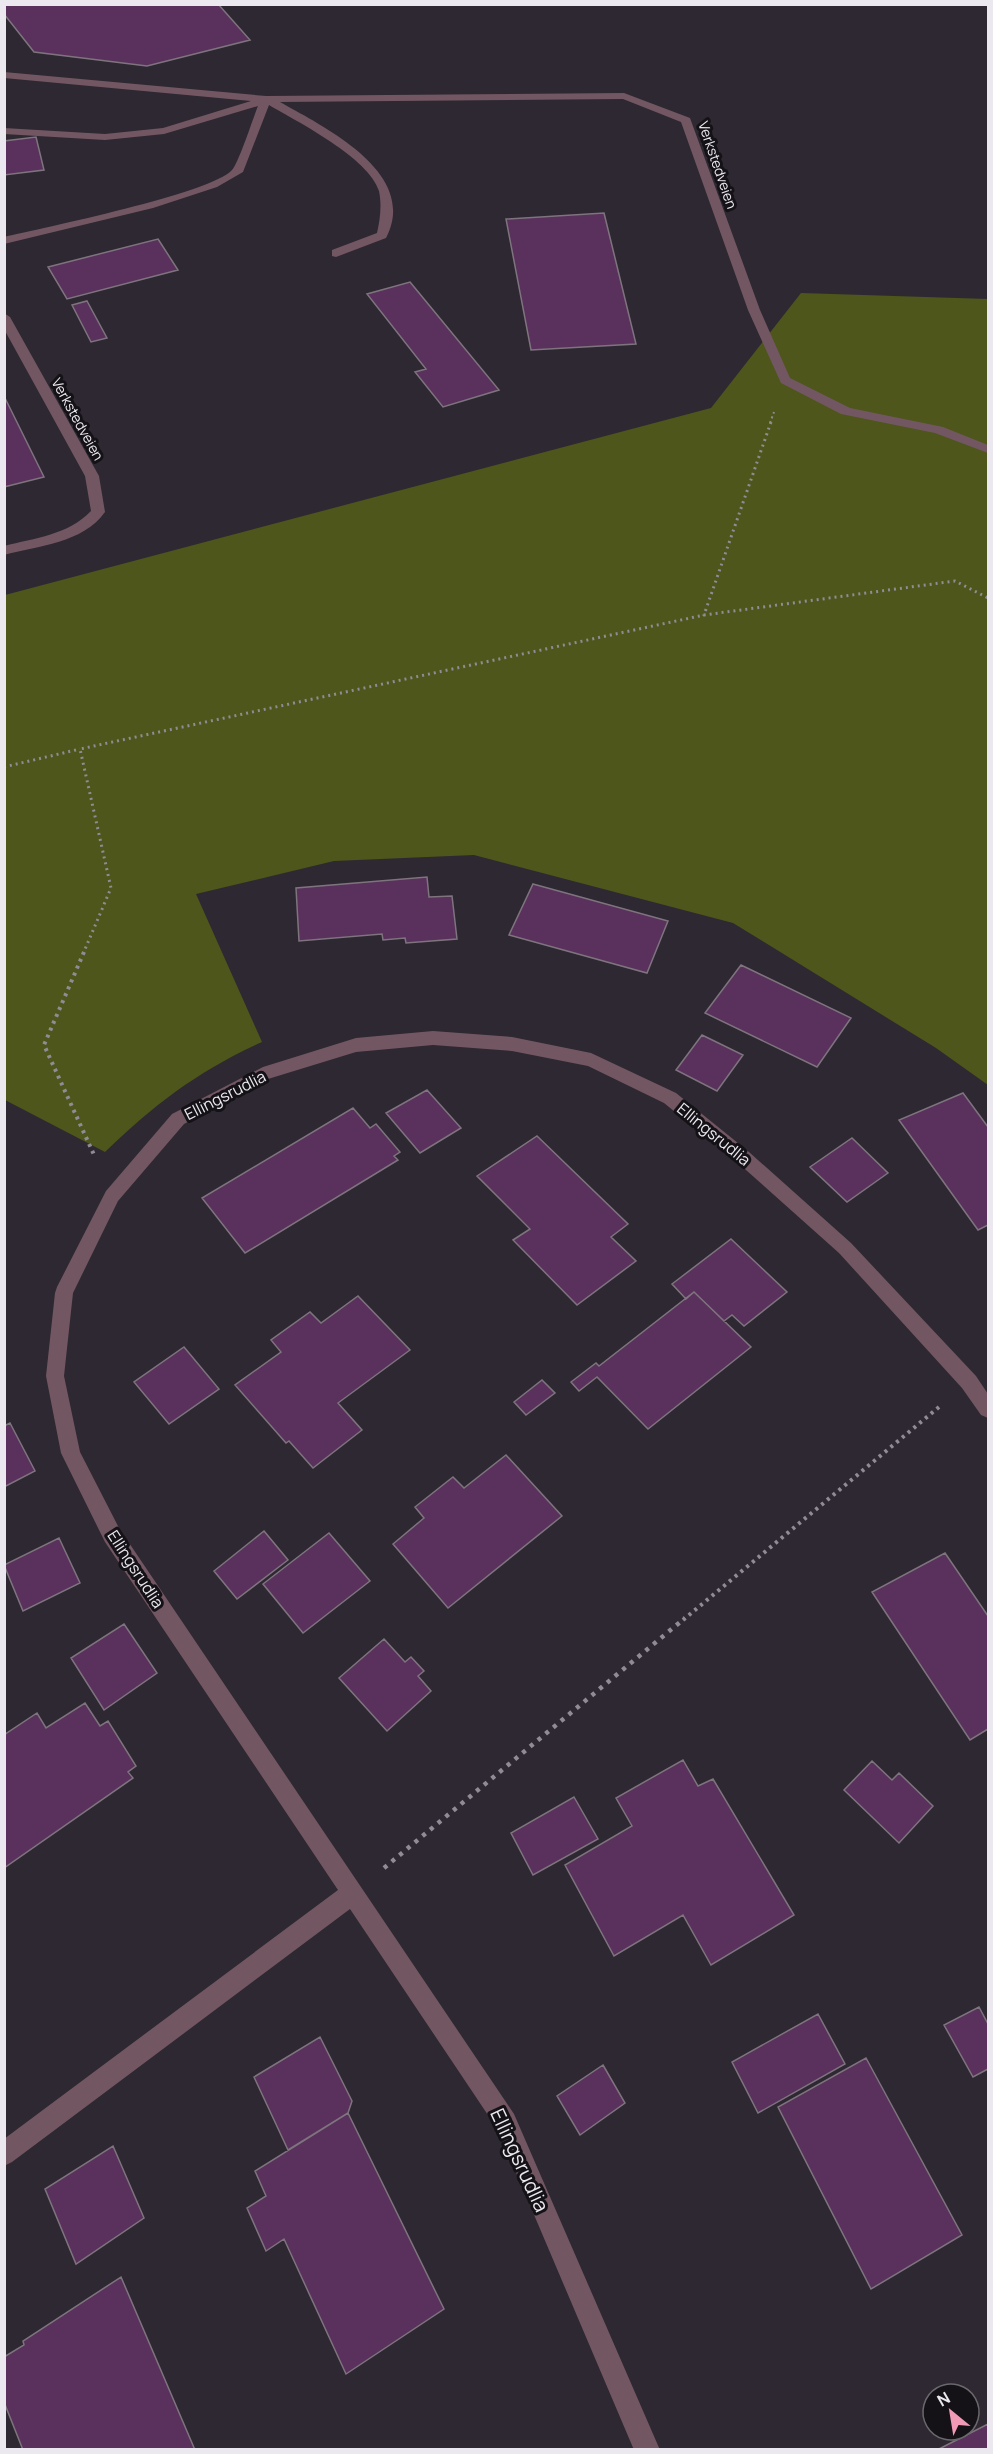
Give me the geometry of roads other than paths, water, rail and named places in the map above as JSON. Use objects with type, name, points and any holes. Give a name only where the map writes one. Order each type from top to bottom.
[{"type":"street","name":"Verkstedveien","points":[[4,75],[266,99],[624,96],[686,120],[753,310],[785,380],[846,411],[938,430],[988,449]]},
{"type":"street","name":"Verkstedveien","points":[[266,99],[354,153],[382,186],[387,216],[382,235],[336,253]]},
{"type":"street","points":[[4,131],[105,137],[165,131],[266,99]]},
{"type":"street","points":[[4,241],[149,206],[213,185],[237,172],[266,99]]},
{"type":"street","name":"Verkstedveien","points":[[4,317],[92,476],[98,512],[90,522],[63,534],[4,551]]},
{"type":"street","name":"Ellingsrudlia","points":[[647,2450],[506,2122],[112,1535],[70,1453],[55,1376],[64,1293],[112,1196],[178,1119],[263,1074],[357,1045],[444,1039],[512,1044],[591,1060],[670,1098],[743,1157],[845,1248],[969,1382],[988,1409]]},
{"type":"street","points":[[4,2154],[351,1894]]}]
